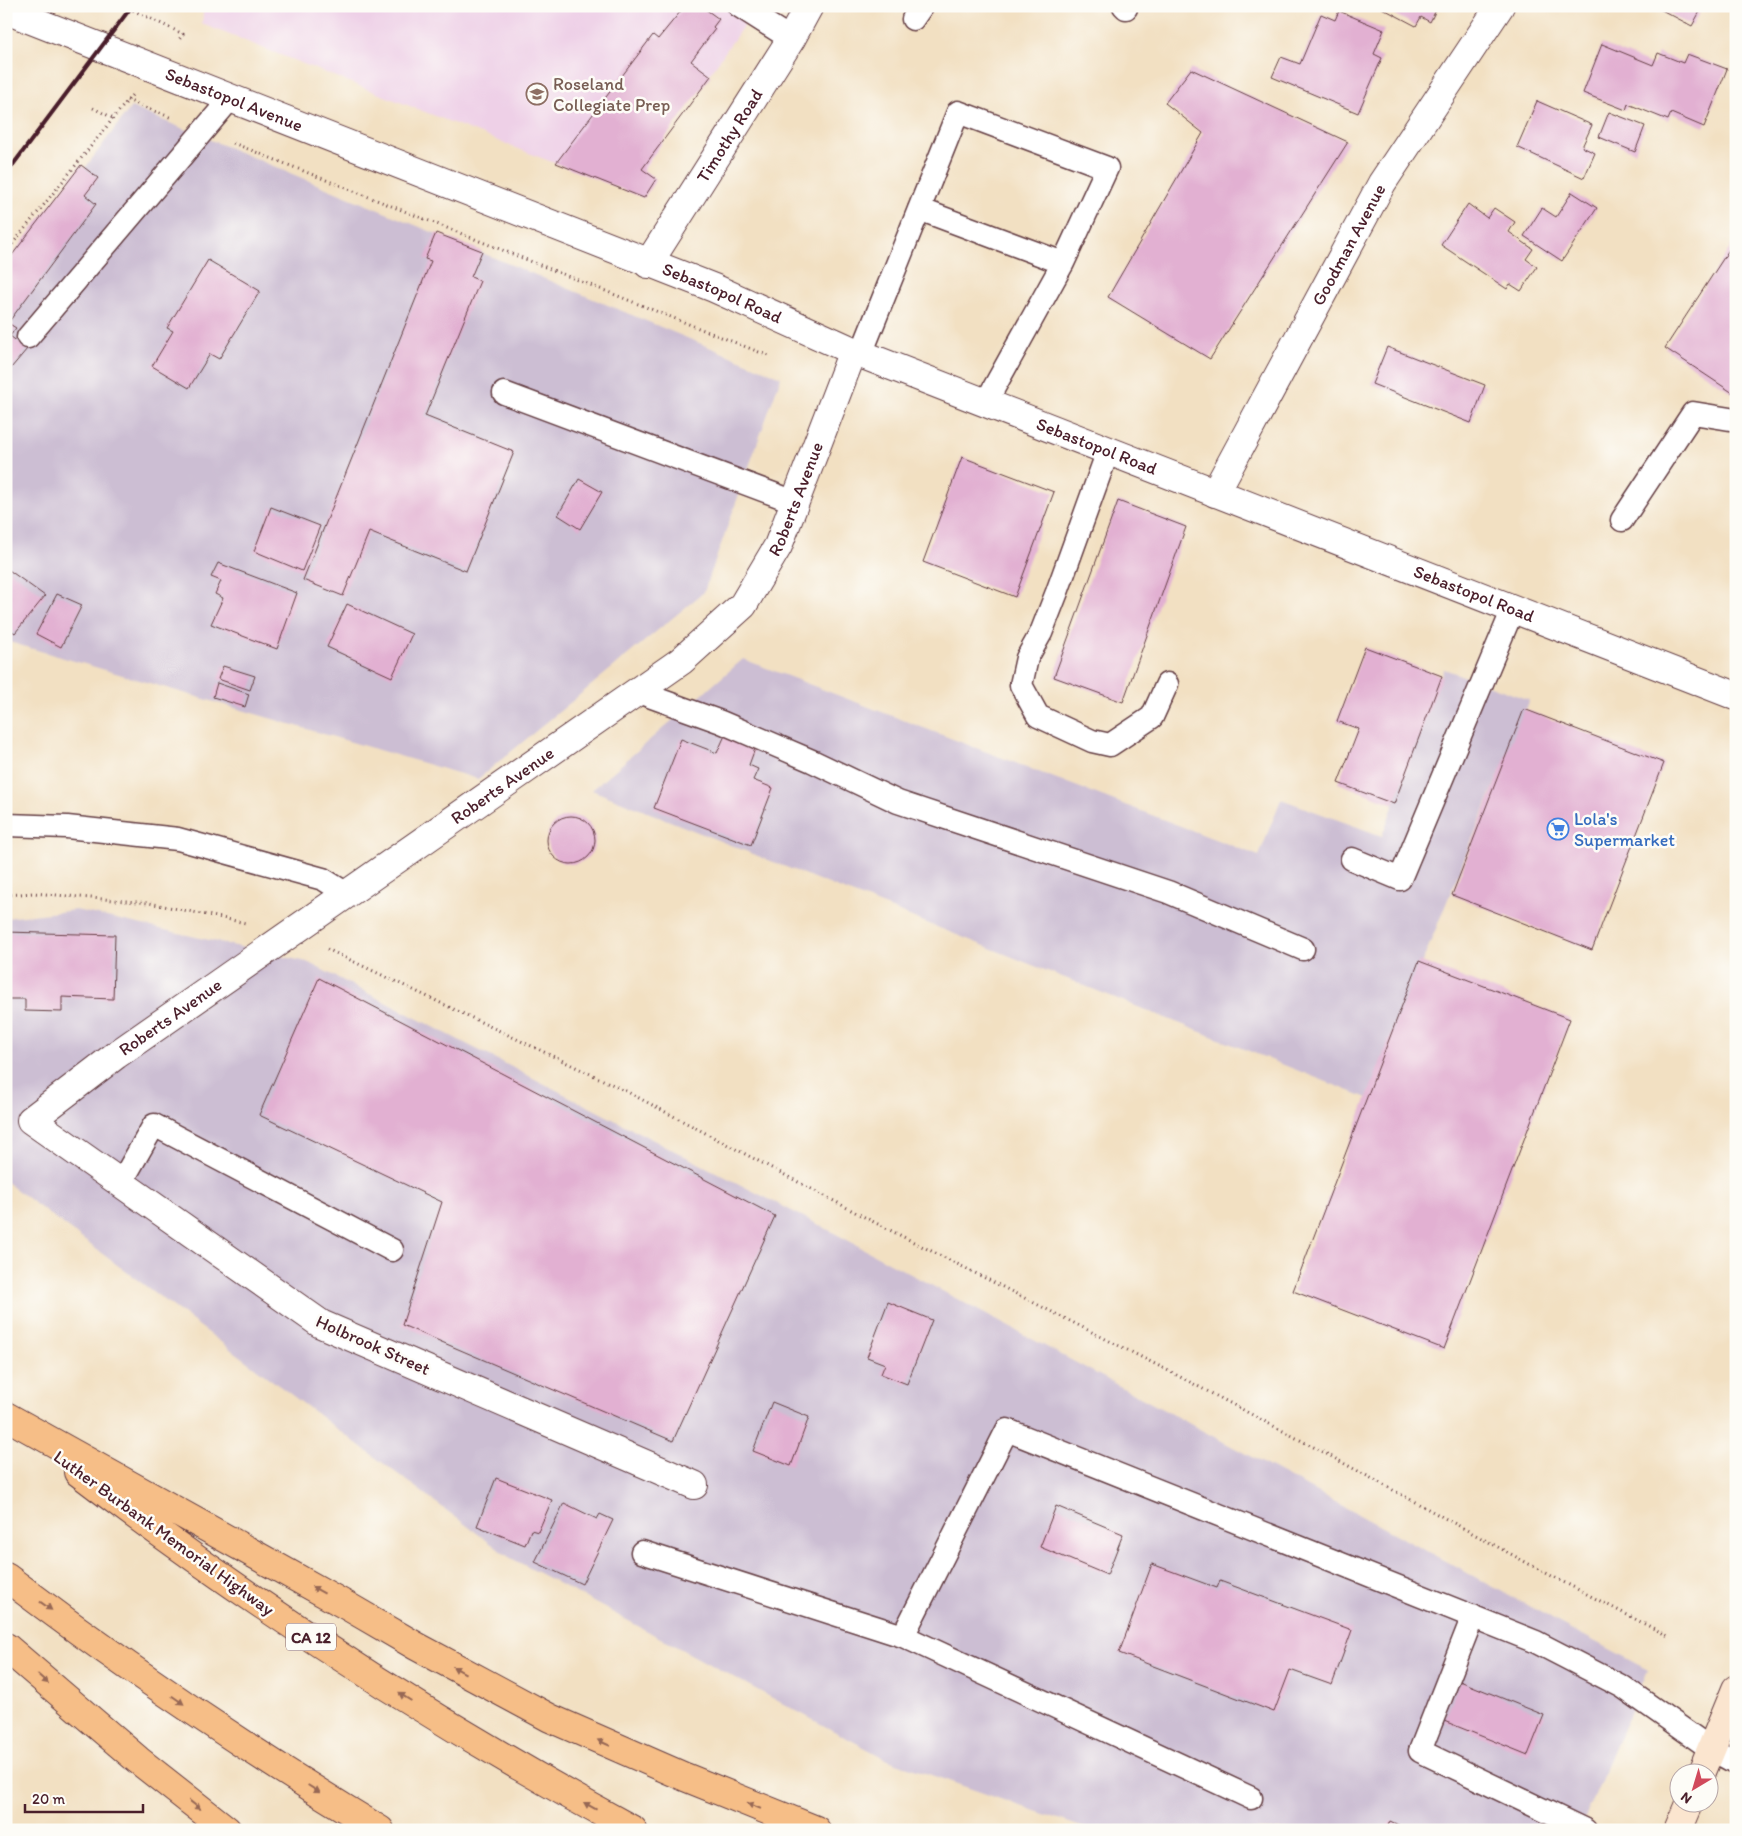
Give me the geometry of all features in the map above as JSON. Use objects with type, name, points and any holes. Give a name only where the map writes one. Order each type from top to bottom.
[{"type":"highway","name":"Luther Burbank Memorial Highway","points":[[6,1417],[244,1593],[325,1646],[510,1761],[633,1830]]},
{"type":"highway","points":[[6,1417],[416,1646],[550,1718],[685,1777],[816,1830]]},
{"type":"highway","points":[[6,1577],[185,1705],[271,1762],[380,1830]]},
{"type":"highway","points":[[6,1647],[131,1754],[227,1830]]},
{"type":"main road","points":[[1706,1761],[1736,1689]]},
{"type":"main road","points":[[1678,1830],[1685,1814]]},
{"type":"street","name":"Timothy Road","points":[[648,264],[791,39],[809,6]]},
{"type":"street","name":"Goodman Avenue","points":[[1215,493],[1382,183],[1500,6]]},
{"type":"street","name":"Sebastopol Avenue","points":[[6,10],[462,189]]},
{"type":"street","name":"Sebastopol Road","points":[[462,189],[648,264],[714,288],[857,353],[1736,696]]},
{"type":"street","name":"Roberts Avenue","points":[[31,1120],[116,1055],[681,661],[743,605],[778,546],[857,353]]},
{"type":"street","name":"Holbrook Street","points":[[31,1120],[321,1324],[694,1485]]},
{"type":"lane","points":[[739,6],[791,39]]},
{"type":"lane","points":[[28,337],[231,98]]},
{"type":"lane","points":[[857,353],[919,210],[958,112],[1107,168],[1063,263],[986,402]]},
{"type":"lane","points":[[919,210],[1063,263]]},
{"type":"lane","points":[[504,393],[795,502]]},
{"type":"lane","points":[[1622,520],[1693,413],[1736,420]]},
{"type":"lane","points":[[1108,451],[1057,592],[1027,658],[1021,686],[1038,716],[1092,741],[1110,745],[1152,718],[1167,684]]},
{"type":"lane","points":[[1352,859],[1400,879],[1513,609]]},
{"type":"lane","points":[[638,692],[721,722],[812,761],[898,802],[1168,892],[1303,949]]},
{"type":"lane","points":[[6,825],[67,827],[178,839],[323,879],[347,894]]},
{"type":"lane","points":[[121,1184],[154,1125],[392,1250]]},
{"type":"lane","points":[[903,1636],[1007,1430],[1536,1642],[1624,1687],[1706,1761],[1736,1763]]},
{"type":"lane","points":[[642,1552],[903,1636],[1251,1798]]},
{"type":"lane","points":[[1473,1616],[1420,1750],[1585,1830]]},
{"type":"path","points":[[124,6],[183,34]]},
{"type":"path","points":[[127,100],[769,356]]},
{"type":"path","points":[[93,108],[113,118]]},
{"type":"path","points":[[6,252],[118,111]]},
{"type":"path","points":[[6,895],[33,893],[148,903],[292,932],[622,1089],[872,1221],[1176,1374],[1542,1571],[1670,1637]]},
{"type":"shaded area","name":"Roseland Collegiate Prep","points":[[206,6],[757,6],[628,192],[202,24]]},
{"type":"shaded area","points":[[131,107],[781,377],[704,592],[478,779],[6,641],[6,273]]},
{"type":"shaded area","points":[[743,659],[1259,856],[1281,799],[1382,836],[1444,669],[1529,700],[1367,1098],[592,790]]},
{"type":"shaded area","points":[[76,910],[307,962],[823,1227],[1648,1670],[1580,1830],[1090,1830],[888,1760],[509,1557],[6,1182],[6,918]]},
{"type":"building","points":[[685,6],[701,6],[719,19],[713,27],[715,29],[691,61],[711,76],[642,169],[656,179],[644,198],[556,163],[653,35],[658,39]]},
{"type":"building","points":[[1378,6],[1438,6],[1430,22],[1421,17],[1416,26]]},
{"type":"building","points":[[1654,6],[1703,6],[1692,26]]},
{"type":"building","points":[[1339,11],[1384,30],[1374,54],[1382,58],[1358,113],[1272,77],[1281,57],[1300,64],[1321,14],[1335,20]]},
{"type":"building","points":[[1602,44],[1653,65],[1658,53],[1683,63],[1687,54],[1727,69],[1704,127],[1671,113],[1668,120],[1628,104],[1626,110],[1583,93]]},
{"type":"building","points":[[1191,69],[1348,142],[1210,359],[1108,297],[1203,133],[1165,103]]},
{"type":"building","points":[[1537,101],[1592,125],[1582,147],[1595,153],[1584,178],[1517,147]]},
{"type":"building","points":[[1609,112],[1645,126],[1635,152],[1599,137]]},
{"type":"building","points":[[81,165],[98,178],[85,195],[96,204],[8,323],[16,328],[10,336],[27,349],[6,374],[6,263]]},
{"type":"building","points":[[1572,192],[1597,208],[1562,261],[1524,236],[1542,208],[1556,217]]},
{"type":"building","points":[[1468,204],[1487,218],[1494,208],[1515,222],[1509,232],[1533,249],[1526,259],[1537,267],[1521,291],[1510,284],[1507,289],[1441,245]]},
{"type":"building","points":[[436,233],[482,251],[471,277],[480,281],[425,416],[514,452],[466,571],[369,532],[343,596],[303,580],[431,261],[425,259]]},
{"type":"building","points":[[1736,239],[1736,395],[1665,348]]},
{"type":"building","points":[[208,260],[260,291],[219,359],[210,354],[189,388],[152,366],[173,331],[167,328]]},
{"type":"building","points":[[1387,347],[1485,385],[1471,423],[1372,384]]},
{"type":"building","points":[[962,457],[1054,492],[1015,597],[923,562]]},
{"type":"building","points":[[579,479],[602,492],[580,529],[558,515]]},
{"type":"building","points":[[1118,501],[1186,527],[1123,702],[1054,677]]},
{"type":"building","points":[[271,507],[320,526],[302,571],[254,551]]},
{"type":"building","points":[[218,563],[297,593],[277,649],[211,624],[223,598],[215,594],[221,581],[211,577]]},
{"type":"building","points":[[6,568],[45,596],[15,633],[6,627]]},
{"type":"building","points":[[57,594],[82,605],[61,647],[36,634]]},
{"type":"building","points":[[347,604],[412,634],[392,677],[327,647]]},
{"type":"building","points":[[1365,647],[1442,676],[1394,804],[1338,783],[1359,729],[1337,721]]},
{"type":"building","points":[[223,666],[255,676],[250,690],[218,679]]},
{"type":"building","points":[[217,683],[249,694],[245,707],[213,697]]},
{"type":"building","name":"Lola's Supermarket","points":[[1524,709],[1664,763],[1592,950],[1452,895]]},
{"type":"building","points":[[727,731],[757,743],[749,765],[758,769],[753,780],[773,788],[751,845],[654,808],[681,739],[717,753]]},
{"type":"building","points":[[571,816],[580,818],[588,823],[593,831],[595,840],[593,849],[588,857],[580,862],[571,864],[562,862],[554,857],[549,849],[547,840],[549,831],[554,823],[562,818]]},
{"type":"building","points":[[6,932],[115,935],[113,999],[62,997],[62,1012],[25,1011],[25,999],[6,999]]},
{"type":"building","points":[[1419,961],[1570,1019],[1444,1349],[1293,1291]]},
{"type":"building","points":[[319,978],[775,1216],[673,1441],[402,1325],[442,1202],[259,1115]]},
{"type":"building","points":[[888,1302],[932,1320],[907,1384],[881,1374],[885,1364],[867,1357]]},
{"type":"building","points":[[772,1402],[809,1417],[791,1466],[753,1451]]},
{"type":"building","points":[[496,1478],[552,1500],[538,1532],[531,1530],[525,1545],[477,1526]]},
{"type":"building","points":[[564,1503],[597,1519],[600,1514],[613,1520],[582,1584],[535,1562]]},
{"type":"building","points":[[1056,1506],[1123,1534],[1107,1575],[1040,1547]]},
{"type":"building","points":[[1152,1564],[1217,1588],[1220,1581],[1352,1630],[1332,1685],[1290,1670],[1274,1712],[1119,1653]]},
{"type":"building","points":[[1460,1681],[1544,1715],[1528,1755],[1444,1721]]},
{"type":"building","points":[[1390,1821],[1409,1830],[1386,1830]]},
{"type":"railway","points":[[6,174],[132,6]]},
{"type":"place","name":"Roseland Collegiate Prep","points":[[537,94]]},
{"type":"place","name":"Lola's Supermarket","points":[[1558,829]]}]
